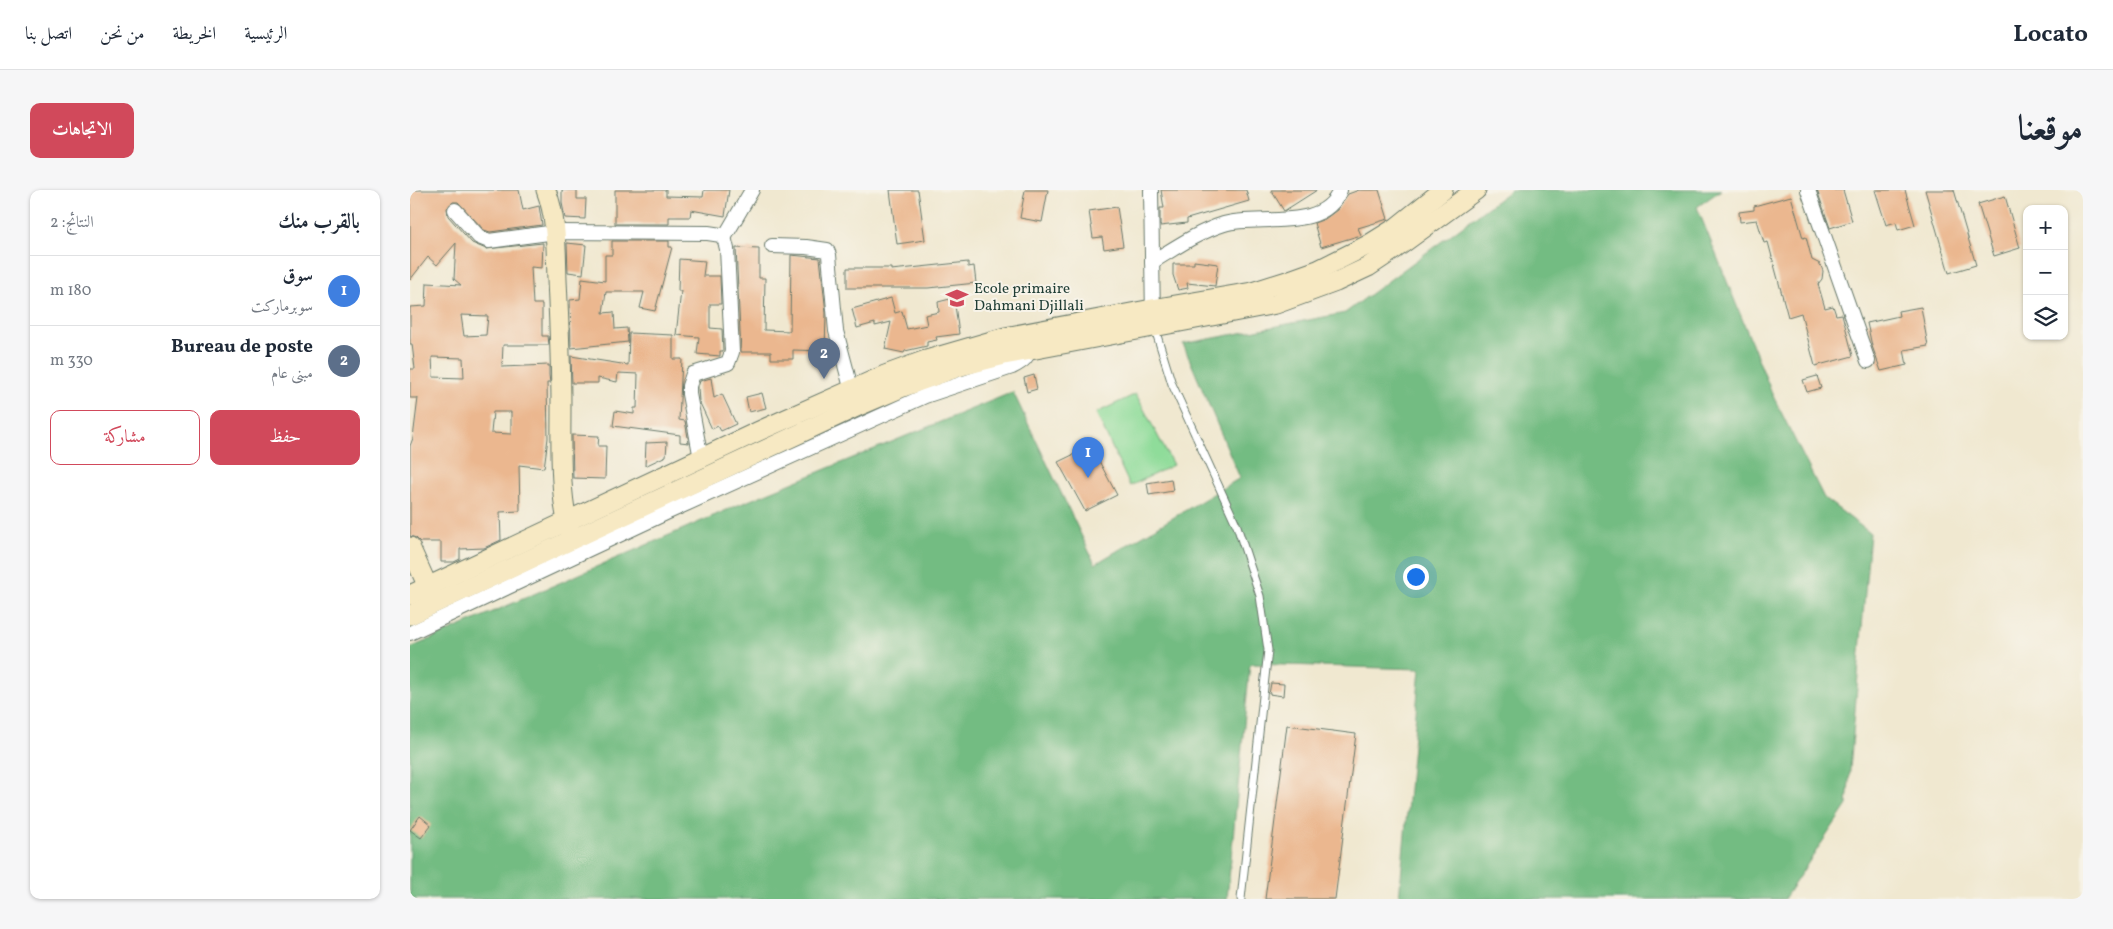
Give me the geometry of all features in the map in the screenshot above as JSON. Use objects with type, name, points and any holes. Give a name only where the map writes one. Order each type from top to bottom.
[{"type":"main road","points":[[546,190],[550,200],[556,232],[561,457],[573,538]]},
{"type":"main road","points":[[1028,342],[1152,309],[1252,292],[1318,270],[1397,228],[1444,190]]},
{"type":"main road","points":[[410,615],[432,595],[573,538],[854,398],[926,360],[1028,342],[1154,328],[1276,304],[1336,282],[1368,267],[1476,190]]},
{"type":"main road","points":[[573,538],[701,459],[854,398]]},
{"type":"main road","points":[[410,547],[432,595]]},
{"type":"main road","points":[[410,595],[432,595]]},
{"type":"street","points":[[724,238],[752,190]]},
{"type":"street","points":[[1151,190],[1152,309],[1154,328]]},
{"type":"street","points":[[1152,262],[1189,239],[1222,224],[1242,220],[1295,219],[1309,215],[1333,203],[1340,190]]},
{"type":"street","points":[[1808,190],[1868,361]]},
{"type":"street","points":[[455,210],[480,237],[489,241],[556,232],[708,233],[717,234],[724,238],[731,289],[732,352],[728,363],[693,374],[689,386],[701,459]]},
{"type":"street","points":[[772,246],[827,250],[836,330],[854,398]]},
{"type":"street","points":[[410,633],[573,538],[666,513],[924,396],[1012,368],[1024,360],[1028,342]]},
{"type":"lane","points":[[1154,328],[1172,384],[1237,526],[1260,596],[1268,650],[1241,899]]},
{"type":"green space","points":[[1511,190],[1721,190],[1697,207],[1774,398],[1824,498],[1870,533],[1847,805],[1784,899],[1399,899],[1420,669],[1250,664],[1227,899],[410,899],[410,648],[736,506],[1013,392],[1095,564],[1240,478],[1183,344],[1345,313]]},
{"type":"green space","points":[[1136,394],[1173,465],[1130,486],[1096,413]]},
{"type":"building","points":[[410,190],[519,190],[523,210],[539,206],[542,225],[490,232],[484,230],[458,202],[453,202],[447,208],[448,216],[472,243],[486,249],[543,243],[542,268],[531,267],[533,304],[542,304],[542,336],[548,336],[549,345],[503,345],[502,367],[549,365],[550,383],[547,383],[548,438],[544,468],[519,465],[520,511],[500,512],[501,540],[484,548],[460,549],[460,559],[454,562],[441,562],[441,542],[420,542],[410,536],[410,446],[413,438],[418,398],[410,398],[410,369],[415,369],[412,344],[410,344],[410,307],[426,306],[427,283],[461,285],[454,279],[456,243],[437,265],[428,257],[410,280]],"holes":[[[461,315],[488,316],[486,335],[464,336]],[[432,357],[463,358],[464,378],[433,377]],[[493,412],[511,412],[511,434],[491,433]]]},
{"type":"building","points":[[562,190],[577,190],[577,199],[586,199],[585,219],[565,218]]},
{"type":"building","points":[[615,190],[666,190],[666,196],[703,197],[704,190],[729,190],[725,216],[691,210],[690,217],[669,217],[669,224],[615,224]]},
{"type":"building","points":[[890,190],[918,190],[925,240],[897,244]]},
{"type":"building","points":[[1025,190],[1048,190],[1042,222],[1020,218]]},
{"type":"building","points":[[1161,190],[1246,190],[1249,201],[1187,219],[1187,223],[1160,226],[1160,208],[1164,208]]},
{"type":"building","points":[[1271,190],[1317,190],[1284,211]]},
{"type":"building","points":[[1359,190],[1379,190],[1388,219],[1358,228],[1361,235],[1321,247],[1314,223],[1325,219],[1337,210],[1348,194]]},
{"type":"building","points":[[1817,190],[1843,190],[1852,221],[1830,228]]},
{"type":"building","points":[[1875,190],[1905,190],[1915,225],[1898,230],[1896,222],[1886,225]]},
{"type":"building","points":[[1925,190],[1954,190],[1976,265],[1949,273]]},
{"type":"building","points":[[1791,196],[1803,238],[1806,237],[1812,260],[1820,264],[1823,271],[1822,279],[1818,284],[1825,308],[1833,306],[1836,315],[1842,314],[1853,356],[1815,366],[1801,313],[1788,317],[1768,242],[1764,243],[1757,220],[1740,222],[1739,212],[1754,210],[1754,206]]},
{"type":"building","points":[[2005,196],[2020,248],[1994,256],[1978,204]]},
{"type":"building","points":[[1117,207],[1123,246],[1104,249],[1102,237],[1093,238],[1089,211]]},
{"type":"building","points":[[612,241],[669,241],[669,247],[672,247],[655,311],[640,308],[644,292],[606,292],[603,313],[614,312],[615,329],[627,328],[628,342],[571,348],[570,300],[580,299],[582,278],[605,281],[605,255],[612,255]]},
{"type":"building","points":[[567,243],[586,245],[583,274],[568,272]]},
{"type":"building","points":[[736,248],[759,249],[759,278],[765,278],[764,330],[790,331],[791,255],[820,258],[826,313],[825,351],[793,350],[793,359],[771,359],[771,352],[741,352]]},
{"type":"building","points":[[679,259],[705,261],[703,276],[720,276],[721,304],[710,304],[710,328],[722,329],[723,351],[720,351],[720,356],[697,354],[699,337],[676,335],[681,291],[678,291]]},
{"type":"building","points":[[1194,261],[1218,264],[1215,286],[1187,283],[1188,288],[1178,290],[1173,275],[1173,264],[1194,264]]},
{"type":"building","points":[[968,262],[968,267],[974,266],[976,283],[928,288],[847,288],[847,268],[891,268],[891,270]]},
{"type":"building","points":[[891,298],[895,313],[902,311],[907,329],[927,325],[925,315],[939,312],[938,302],[954,298],[959,334],[936,337],[937,340],[927,342],[927,346],[905,351],[904,353],[885,349],[891,322],[875,326],[875,323],[857,328],[852,309]]},
{"type":"building","points":[[1921,307],[1928,346],[1904,350],[1907,365],[1881,371],[1872,346],[1867,323],[1899,316],[1898,311]]},
{"type":"building","points":[[629,333],[673,335],[673,359],[682,359],[679,420],[685,421],[689,443],[680,442],[680,435],[613,426],[615,411],[634,414],[634,408],[637,408],[638,374],[618,373],[617,382],[598,378],[598,383],[572,383],[571,356],[628,365]]},
{"type":"building","points":[[1034,375],[1037,389],[1027,392],[1024,378]]},
{"type":"building","points":[[1817,376],[1821,388],[1807,392],[1803,380]]},
{"type":"building","points":[[711,378],[714,398],[722,394],[736,424],[721,431],[718,426],[712,429],[699,401],[698,387],[700,381]]},
{"type":"building","points":[[762,393],[766,408],[749,412],[746,397]]},
{"type":"building","points":[[572,435],[599,436],[598,446],[606,446],[605,479],[573,478]]},
{"type":"building","points":[[667,442],[666,456],[645,466],[646,443]]},
{"type":"building","points":[[1091,446],[1117,495],[1085,511],[1058,462]]},
{"type":"building","points":[[1171,479],[1173,491],[1149,495],[1147,483]]},
{"type":"building","points":[[1271,683],[1284,684],[1283,696],[1269,694]]},
{"type":"building","points":[[1287,725],[1356,734],[1335,899],[1265,899]]},
{"type":"building","points":[[420,816],[431,825],[421,838],[410,830]]},
{"type":"place","name":"Ecole primaire Dahmani Djillali","points":[[957,298]]},
{"type":"place","name":"Bureau de poste","points":[[824,379]]},
{"type":"place","name":"سوق","points":[[1088,478]]}]
